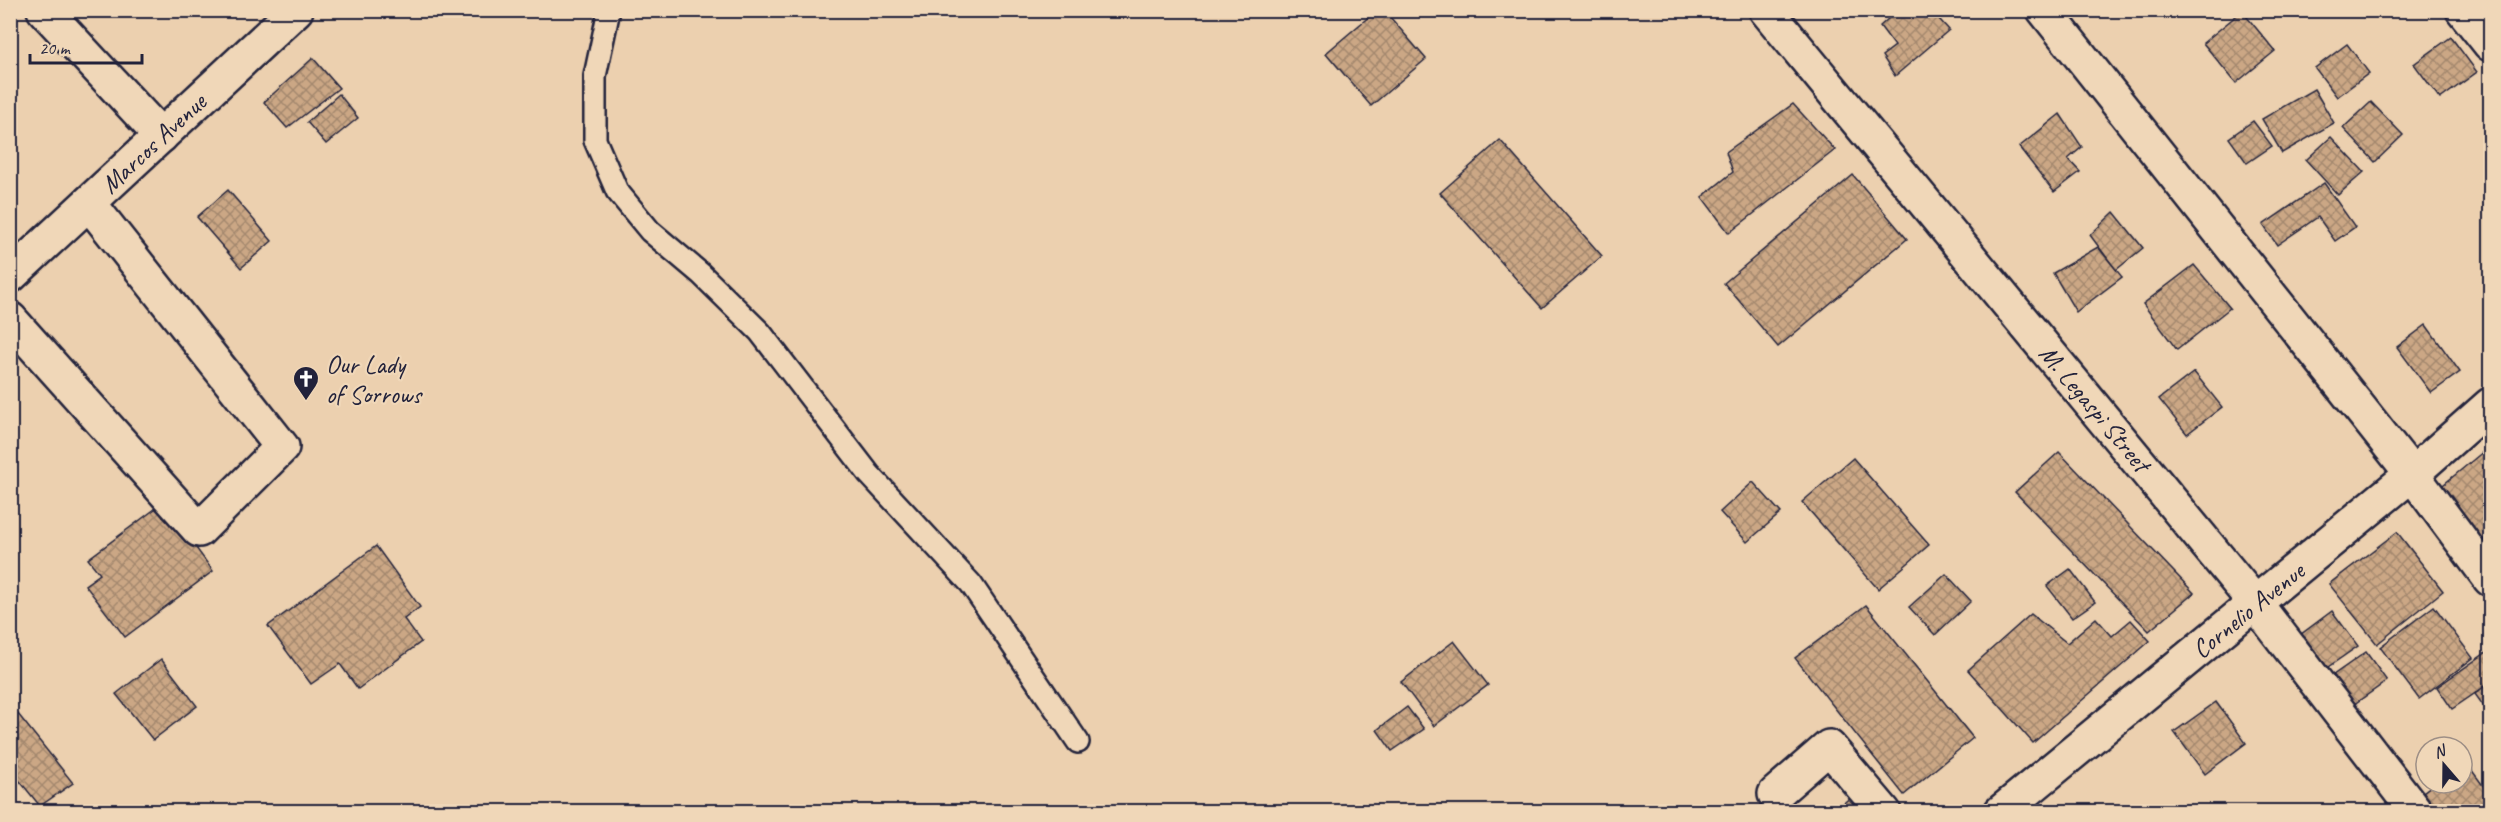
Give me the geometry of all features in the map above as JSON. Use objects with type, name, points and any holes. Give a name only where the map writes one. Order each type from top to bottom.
[{"type":"street","points":[[44,10],[162,136]]},
{"type":"street","name":"Marcos Avenue","points":[[10,276],[296,10]]},
{"type":"street","name":"M. Legaspi Street","points":[[1766,10],[2256,603],[2416,812]]},
{"type":"street","points":[[2044,10],[2412,474],[2490,579]]},
{"type":"street","points":[[2463,10],[2490,44]]},
{"type":"street","points":[[10,320],[199,530],[282,447],[89,203]]},
{"type":"street","name":"Cornelio Avenue","points":[[2001,812],[2412,474],[2490,405]]},
{"type":"street","points":[[1775,794],[1830,747],[1884,812]]},
{"type":"lane","points":[[609,10],[595,76],[595,140],[617,191],[650,231],[701,274],[760,332],[869,474],[971,584],[1078,742]]},
{"type":"building","points":[[1377,10],[1384,10],[1426,59],[1371,106],[1326,53]]},
{"type":"building","points":[[1898,10],[1931,10],[1949,30],[1895,76],[1882,56],[1895,46],[1880,26]]},
{"type":"building","points":[[2242,11],[2275,51],[2236,83],[2203,43]]},
{"type":"building","points":[[2451,37],[2477,72],[2440,99],[2414,64]]},
{"type":"building","points":[[2347,44],[2369,73],[2337,97],[2315,68]]},
{"type":"building","points":[[313,58],[339,88],[287,128],[264,102]]},
{"type":"building","points":[[2314,89],[2334,123],[2282,153],[2262,119]]},
{"type":"building","points":[[339,94],[358,118],[326,144],[307,122]]},
{"type":"building","points":[[2371,102],[2403,135],[2375,162],[2343,128]]},
{"type":"building","points":[[1793,104],[1835,150],[1729,233],[1702,197],[1733,172],[1726,152]]},
{"type":"building","points":[[2060,114],[2082,147],[2068,159],[2080,172],[2054,192],[2019,147]]},
{"type":"building","points":[[2253,121],[2272,146],[2247,163],[2229,138]]},
{"type":"building","points":[[2331,137],[2364,172],[2338,195],[2306,160]]},
{"type":"building","points":[[1500,140],[1602,256],[1542,308],[1440,193]]},
{"type":"building","points":[[1853,175],[1907,239],[1778,347],[1724,283]]},
{"type":"building","points":[[2324,183],[2355,227],[2335,241],[2318,217],[2277,245],[2263,225]]},
{"type":"building","points":[[228,190],[272,241],[241,268],[197,217]]},
{"type":"building","points":[[2114,212],[2143,248],[2116,270],[2090,235]]},
{"type":"building","points":[[2098,247],[2122,277],[2076,312],[2053,273]]},
{"type":"building","points":[[2194,265],[2230,308],[2177,350],[2143,304]]},
{"type":"building","points":[[2426,325],[2460,372],[2431,393],[2397,347]]},
{"type":"building","points":[[2194,372],[2222,407],[2187,434],[2159,399]]},
{"type":"building","points":[[2490,446],[2490,552],[2438,489]]},
{"type":"building","points":[[2059,452],[2194,593],[2149,631],[2015,492]]},
{"type":"building","points":[[1853,458],[1929,545],[1878,589],[1802,502]]},
{"type":"building","points":[[1753,482],[1781,513],[1747,542],[1720,512]]},
{"type":"building","points":[[163,503],[213,571],[125,637],[85,585],[100,574],[88,559]]},
{"type":"building","points":[[2397,532],[2443,591],[2377,644],[2329,584]]},
{"type":"building","points":[[376,546],[420,607],[404,619],[421,642],[358,689],[340,664],[311,684],[268,626]]},
{"type":"building","points":[[2070,569],[2095,602],[2072,618],[2047,586]]},
{"type":"building","points":[[1946,574],[1971,601],[1935,635],[1909,607]]},
{"type":"building","points":[[1866,605],[1973,738],[1904,795],[1795,658]]},
{"type":"building","points":[[2434,606],[2473,658],[2419,699],[2380,647]]},
{"type":"building","points":[[2332,611],[2358,646],[2325,669],[2300,635]]},
{"type":"building","points":[[2031,614],[2067,643],[2096,618],[2112,636],[2131,620],[2150,641],[2033,743],[1968,670]]},
{"type":"building","points":[[1454,641],[1488,685],[1434,726],[1401,682]]},
{"type":"building","points":[[2490,650],[2490,683],[2452,709],[2437,687]]},
{"type":"building","points":[[2366,652],[2387,681],[2350,707],[2329,678]]},
{"type":"building","points":[[161,659],[197,706],[153,740],[116,694]]},
{"type":"building","points":[[2490,682],[2490,715],[2475,694]]},
{"type":"building","points":[[2216,702],[2246,743],[2205,774],[2174,732]]},
{"type":"building","points":[[10,704],[73,783],[40,806],[10,769]]},
{"type":"building","points":[[1407,707],[1424,729],[1392,751],[1377,730]]},
{"type":"building","points":[[2474,773],[2490,795],[2490,812],[2438,812],[2425,795],[2474,795]]},
{"type":"building","points":[[1852,796],[1865,812],[1833,812]]},
{"type":"place","name":"Our Lady of Sorrows","points":[[306,402]]}]
